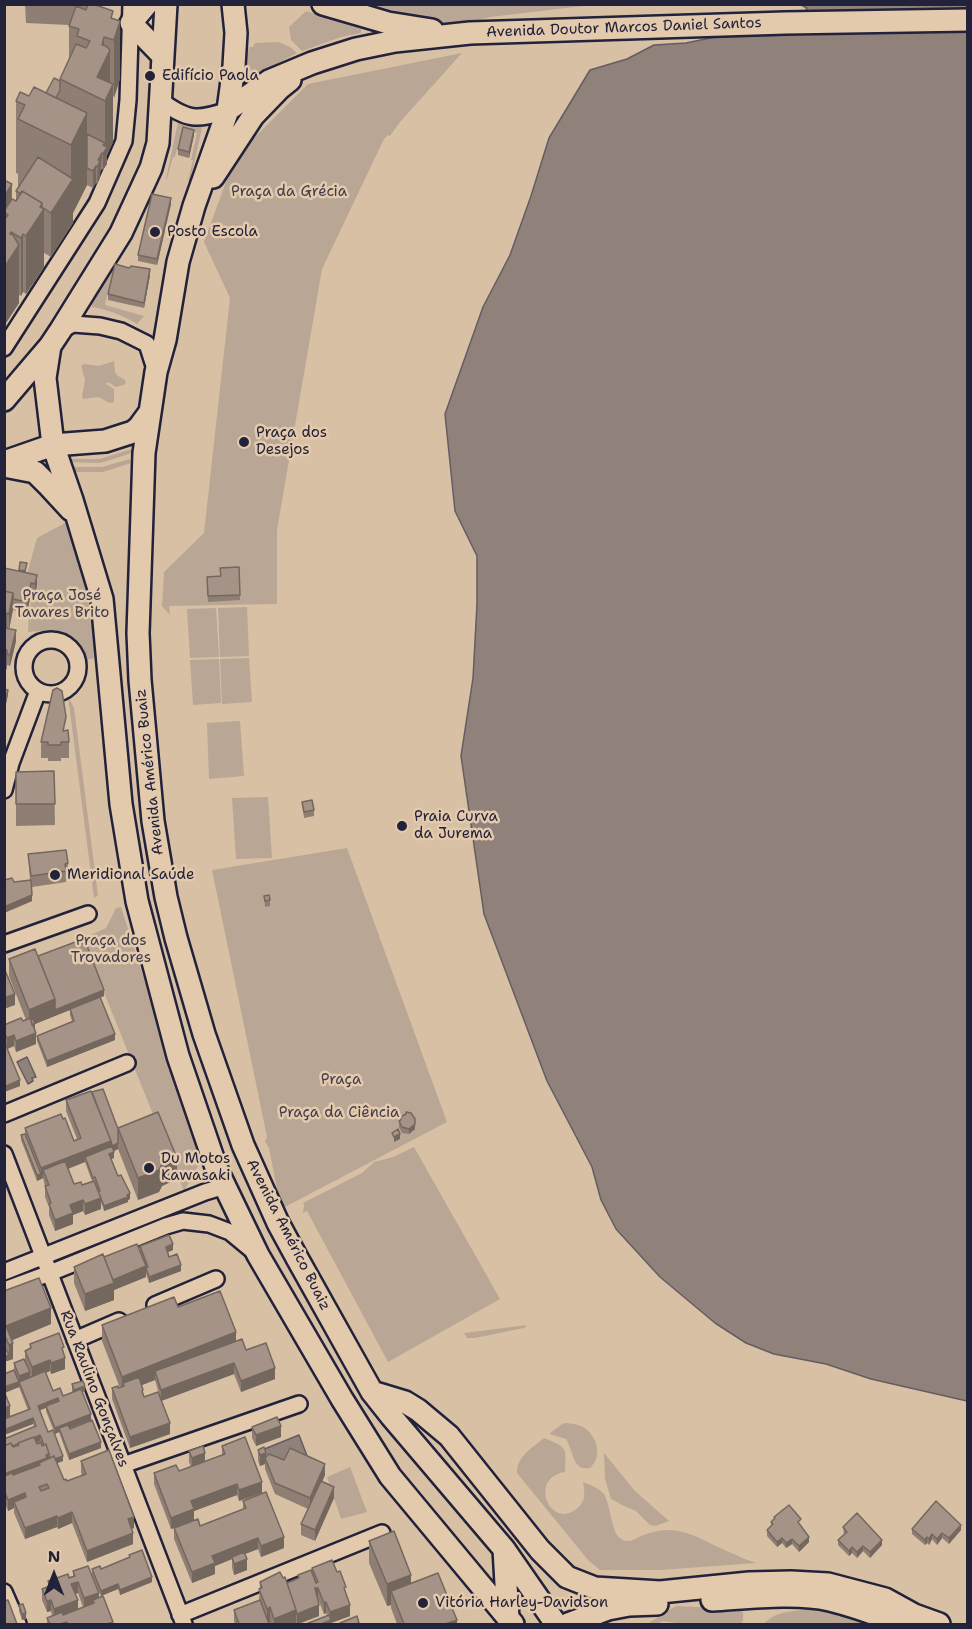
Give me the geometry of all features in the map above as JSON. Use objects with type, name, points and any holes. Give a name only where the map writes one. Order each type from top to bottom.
[{"type":"main road","points":[[4,400],[55,338],[121,233],[151,168],[158,143],[166,4]]},
{"type":"main road","name":"Avenida Américo Buaiz","points":[[233,4],[236,33],[228,110],[194,206],[178,262],[165,340],[156,372],[144,453],[138,633],[140,680],[153,821],[166,897],[204,1034],[243,1145],[297,1258],[372,1392],[504,1549],[556,1624]]},
{"type":"main road","points":[[323,4],[388,23],[462,34]]},
{"type":"main road","points":[[134,8],[163,56]]},
{"type":"main road","points":[[356,49],[362,34],[363,16]]},
{"type":"main road","name":"Avenida Doutor Marcos Daniel Santos","points":[[462,34],[786,23],[968,20]]},
{"type":"main road","points":[[228,110],[269,81],[312,63],[356,49],[395,41],[462,34]]},
{"type":"main road","points":[[194,206],[253,116],[280,88],[312,63]]},
{"type":"main road","name":"Avenida Américo Buaiz","points":[[55,338],[45,378],[52,445],[102,599],[121,804],[138,901],[178,1056],[217,1170],[258,1255],[390,1476],[508,1622]]},
{"type":"main road","points":[[4,464],[52,445],[105,441],[133,432],[150,412]]},
{"type":"main road","points":[[4,464],[34,472],[77,519]]},
{"type":"main road","points":[[225,1186],[242,1181],[250,1185],[297,1258]]},
{"type":"main road","points":[[372,1392],[405,1402],[449,1436],[540,1550],[567,1577],[595,1588],[660,1592],[749,1583],[828,1584],[885,1599],[914,1615],[939,1624]]},
{"type":"main road","points":[[390,1476],[384,1448],[388,1435],[407,1418],[417,1418],[449,1436]]},
{"type":"main road","points":[[504,1549],[508,1622]]},
{"type":"main road","points":[[568,1624],[608,1609],[629,1605],[793,1597],[829,1600],[902,1624]]},
{"type":"main road","points":[[617,1624],[629,1605]]},
{"type":"street","points":[[4,348],[98,203],[124,141],[134,8]]},
{"type":"street","points":[[161,101],[176,111],[196,118],[228,110]]},
{"type":"street","points":[[55,338],[73,324],[121,330],[147,344],[156,372]]},
{"type":"street","points":[[4,790],[11,763],[38,691]]},
{"type":"street","points":[[4,945],[88,914]]},
{"type":"street","points":[[4,1114],[127,1063]]},
{"type":"street","name":"Rua Raulino Gonçalves","points":[[4,1154],[182,1620]]},
{"type":"street","points":[[4,1272],[225,1186]]},
{"type":"street","points":[[4,1290],[183,1221],[209,1224],[230,1232],[258,1255]]},
{"type":"street","points":[[75,1340],[216,1279]]},
{"type":"street","points":[[123,1465],[299,1404]]},
{"type":"street","points":[[182,1620],[382,1533]]},
{"type":"street","points":[[4,1592],[18,1624]]},
{"type":"green space","points":[[365,5],[592,5],[490,17],[457,26]]},
{"type":"green space","points":[[306,11],[361,29],[361,33],[341,37],[302,51],[291,40],[289,27]]},
{"type":"green space","points":[[278,42],[297,53],[261,72],[243,85],[249,47],[253,47],[255,43]]},
{"type":"green space","name":"Praça da Grécia","points":[[462,53],[390,136],[384,139],[322,269],[277,530],[277,604],[169,606],[170,615],[162,606],[164,572],[204,533],[230,298],[204,242],[235,157],[308,84]]},
{"type":"green space","points":[[181,120],[202,128],[190,181],[188,181],[193,160],[191,160],[197,133],[182,129],[175,157],[173,157],[166,179],[178,122]]},
{"type":"green space","points":[[113,270],[105,305],[144,316],[137,324],[115,313],[92,307],[91,301]]},
{"type":"green space","points":[[114,361],[115,372],[126,382],[116,387],[108,382],[106,384],[114,389],[114,402],[109,403],[99,397],[83,399],[85,380],[81,366],[84,364],[99,366]]},
{"type":"green space","points":[[132,449],[132,453],[100,463],[66,462],[64,459],[100,459]]},
{"type":"green space","points":[[130,459],[131,463],[103,472],[67,472],[68,467],[102,467]]},
{"type":"green space","name":"Praça José Tavares Brito","points":[[67,522],[90,602],[97,658],[80,660],[75,647],[53,630],[28,632],[32,597],[36,596],[38,585],[29,584],[27,574],[37,538]]},
{"type":"green space","points":[[247,607],[249,656],[220,657],[218,608]]},
{"type":"green space","points":[[216,608],[219,657],[190,658],[187,609]]},
{"type":"green space","points":[[249,658],[252,702],[222,704],[220,659]]},
{"type":"green space","points":[[219,659],[221,703],[193,705],[190,660]]},
{"type":"green space","points":[[68,696],[74,708],[98,895],[94,898]]},
{"type":"green space","points":[[240,721],[244,776],[209,779],[207,723]]},
{"type":"green space","points":[[268,797],[272,858],[236,859],[232,798]]},
{"type":"green space","name":"Praça","points":[[347,848],[447,1122],[281,1209],[269,1148],[265,1141],[267,1137],[212,870]]},
{"type":"green space","name":"Praça dos Trovadores","points":[[121,907],[202,1159],[184,1191],[86,948],[77,941],[106,928],[116,908]]},
{"type":"green space","points":[[414,1147],[500,1299],[388,1362],[307,1211],[303,1213],[303,1203],[362,1173],[374,1162],[393,1157]]},
{"type":"green space","points":[[527,1325],[524,1328],[475,1338],[467,1338],[464,1333]]},
{"type":"green space","points":[[566,1423],[584,1427],[596,1443],[596,1459],[590,1468],[580,1467],[577,1464],[566,1439],[549,1434]]},
{"type":"green space","points":[[544,1438],[558,1444],[565,1453],[565,1472],[554,1476],[547,1483],[545,1491],[551,1507],[558,1512],[566,1514],[581,1504],[584,1494],[583,1482],[604,1494],[615,1531],[622,1540],[631,1541],[660,1531],[684,1532],[756,1563],[660,1570],[600,1570],[588,1560],[517,1473],[522,1457]]},
{"type":"green space","points":[[604,1453],[635,1491],[669,1521],[656,1526],[650,1525],[636,1511],[611,1499],[605,1479]]},
{"type":"green space","points":[[350,1467],[367,1512],[341,1519],[327,1477]]},
{"type":"green space","points":[[676,1606],[737,1609],[743,1612],[743,1621],[741,1624],[682,1624],[663,1621],[647,1624]]},
{"type":"green space","points":[[814,1609],[843,1614],[871,1624],[764,1624],[780,1614]]},
{"type":"shaded area","points":[[801,5],[967,5],[967,1401],[871,1379],[826,1364],[774,1354],[746,1343],[715,1323],[660,1277],[616,1229],[601,1200],[592,1167],[547,1081],[484,914],[461,756],[473,678],[477,556],[455,511],[445,414],[483,307],[510,255],[549,138],[590,70],[627,59],[654,45],[686,43],[715,37],[789,35],[807,8]]},
{"type":"shaded area","points":[[27,1057],[36,1077],[32,1078],[33,1081],[28,1084],[17,1062]]},
{"type":"shaded area","points":[[299,1435],[309,1461],[284,1468],[267,1461],[262,1450]]},
{"type":"building","points":[[88,4],[113,11],[111,18],[120,21],[114,40],[104,37],[102,45],[110,50],[97,77],[113,84],[105,101],[60,79],[76,44],[86,48],[90,41],[77,36],[79,29],[69,26],[76,6],[86,10]]},
{"type":"building","points":[[54,78],[60,81],[60,90],[56,98],[46,93]]},
{"type":"building","points":[[34,87],[87,113],[71,145],[18,119],[25,105],[16,101],[20,92],[29,96]]},
{"type":"building","points":[[183,127],[194,130],[189,152],[178,149]]},
{"type":"building","points":[[87,134],[105,143],[103,145],[107,147],[93,171],[87,168]]},
{"type":"building","points":[[38,157],[73,179],[51,213],[42,207],[42,203],[22,191],[21,194],[16,191]]},
{"type":"building","points":[[4,180],[12,184],[4,197]]},
{"type":"building","points":[[22,191],[42,203],[40,207],[44,209],[26,236],[23,234],[21,238],[11,232],[10,234],[19,245],[4,268],[4,220],[8,215],[4,211],[12,199],[16,201]]},
{"type":"building","name":"Posto Escola","points":[[152,194],[171,198],[157,259],[138,255]]},
{"type":"building","points":[[115,264],[129,268],[131,266],[150,269],[144,303],[108,294]]},
{"type":"building","points":[[20,562],[27,563],[25,571],[19,570]]},
{"type":"building","points":[[239,567],[240,595],[208,596],[207,577],[221,576],[220,568]]},
{"type":"building","points":[[4,568],[37,575],[35,584],[31,583],[27,602],[13,599],[13,593],[4,591]]},
{"type":"building","points":[[4,591],[13,593],[9,614],[7,613],[5,621],[4,621]]},
{"type":"building","points":[[4,628],[16,630],[10,655],[7,654],[7,650],[4,650]]},
{"type":"building","points":[[57,688],[62,691],[66,717],[63,731],[68,730],[69,742],[61,742],[61,745],[48,745],[48,742],[41,742],[53,690]]},
{"type":"building","points":[[4,689],[8,690],[4,708]]},
{"type":"building","points":[[54,771],[55,804],[16,804],[16,772]]},
{"type":"building","points":[[312,800],[314,810],[304,812],[302,802]]},
{"type":"building","points":[[66,850],[68,863],[65,864],[66,871],[31,876],[28,854]]},
{"type":"building","points":[[12,878],[14,882],[31,880],[32,895],[4,907],[4,880]]},
{"type":"building","points":[[269,895],[270,900],[265,901],[264,896]]},
{"type":"building","points":[[78,941],[87,946],[104,990],[55,1010],[55,999],[38,956]]},
{"type":"building","points":[[35,949],[55,999],[29,1010],[9,959]]},
{"type":"building","points":[[4,968],[15,994],[4,998]]},
{"type":"building","points":[[100,997],[115,1034],[47,1061],[37,1036],[74,1021],[70,1009]]},
{"type":"building","points":[[21,1018],[23,1021],[30,1018],[36,1033],[16,1041],[14,1035],[7,1038],[4,1025]]},
{"type":"building","points":[[4,1041],[20,1080],[4,1087]]},
{"type":"building","points":[[103,1089],[118,1129],[118,1143],[112,1146],[92,1092]]},
{"type":"building","points":[[91,1091],[111,1141],[41,1168],[25,1128],[61,1114],[63,1119],[65,1118],[74,1141],[81,1138],[66,1100]]},
{"type":"building","points":[[158,1112],[177,1158],[162,1164],[159,1170],[138,1178],[118,1128]]},
{"type":"building","points":[[406,1112],[411,1113],[415,1119],[415,1124],[409,1129],[402,1127],[399,1121]]},
{"type":"building","points":[[398,1129],[400,1134],[394,1137],[392,1133]]},
{"type":"building","points":[[25,1134],[41,1174],[37,1175],[21,1135]]},
{"type":"building","points":[[112,1146],[114,1152],[109,1154],[118,1176],[121,1175],[130,1193],[128,1197],[104,1206],[95,1177],[93,1178],[85,1157]]},
{"type":"building","points":[[65,1161],[74,1184],[81,1182],[82,1185],[94,1181],[101,1198],[85,1204],[83,1200],[70,1205],[73,1213],[55,1220],[45,1186],[49,1185],[43,1170]]},
{"type":"building","points":[[169,1235],[173,1244],[166,1247],[169,1257],[177,1254],[181,1265],[149,1277],[146,1268],[148,1267],[140,1246]]},
{"type":"building","points":[[137,1244],[146,1266],[113,1280],[104,1257]]},
{"type":"building","points":[[103,1254],[114,1283],[85,1294],[74,1267]]},
{"type":"building","points":[[39,1278],[51,1308],[6,1326],[13,1343],[9,1345],[4,1334],[4,1291]]},
{"type":"building","points":[[220,1291],[236,1332],[122,1377],[102,1325],[174,1297],[178,1307]]},
{"type":"building","points":[[59,1333],[65,1358],[51,1363],[50,1360],[32,1367],[25,1351],[31,1348],[30,1344]]},
{"type":"building","points":[[242,1339],[246,1350],[266,1343],[275,1368],[241,1381],[234,1363],[161,1390],[155,1371]]},
{"type":"building","points":[[4,1345],[9,1355],[4,1357]]},
{"type":"building","points":[[24,1359],[30,1372],[19,1376],[14,1363]]},
{"type":"building","points":[[14,1370],[19,1382],[4,1387],[4,1374]]},
{"type":"building","points":[[45,1371],[53,1391],[60,1388],[63,1396],[81,1389],[91,1414],[55,1428],[46,1406],[59,1401],[58,1398],[38,1406],[48,1432],[53,1430],[63,1456],[55,1459],[54,1456],[49,1458],[46,1444],[44,1445],[40,1435],[12,1446],[11,1443],[4,1446],[4,1439],[36,1426],[33,1418],[4,1430],[4,1419],[30,1409],[19,1382]]},
{"type":"building","points":[[139,1377],[144,1397],[158,1392],[170,1423],[130,1437],[112,1388],[124,1386],[123,1383]]},
{"type":"building","points":[[83,1381],[85,1386],[74,1390],[72,1384]]},
{"type":"building","points":[[4,1391],[10,1406],[4,1408]]},
{"type":"building","points":[[277,1417],[281,1426],[256,1435],[252,1427]]},
{"type":"building","points":[[92,1420],[101,1442],[69,1454],[59,1428],[68,1425],[70,1429]]},
{"type":"building","points":[[34,1437],[37,1444],[41,1442],[42,1446],[46,1444],[49,1454],[46,1455],[47,1458],[4,1474],[4,1446],[11,1443],[13,1447]]},
{"type":"building","points":[[245,1437],[262,1482],[239,1490],[237,1484],[191,1501],[194,1509],[171,1518],[154,1473],[176,1465],[179,1471],[225,1454],[222,1446]]},
{"type":"building","points":[[203,1446],[205,1453],[192,1458],[189,1451]]},
{"type":"building","points":[[264,1447],[266,1453],[260,1455],[258,1450]]},
{"type":"building","points":[[290,1448],[325,1464],[310,1498],[275,1483],[265,1458],[269,1454],[284,1460]]},
{"type":"building","points":[[109,1450],[134,1517],[128,1519],[133,1533],[87,1551],[72,1512],[25,1528],[14,1502],[26,1497],[25,1493],[8,1500],[4,1490],[4,1476],[40,1465],[39,1463],[54,1456],[64,1480],[67,1481],[86,1474],[81,1461]],"holes":[[[47,1484],[49,1488],[41,1491],[39,1487]]]},
{"type":"building","points":[[321,1481],[334,1487],[315,1530],[301,1524]]},
{"type":"building","points":[[266,1492],[284,1537],[261,1546],[258,1538],[212,1556],[215,1563],[192,1572],[174,1528],[198,1519],[200,1526],[246,1508],[243,1501]]},
{"type":"building","points":[[936,1501],[961,1525],[949,1538],[942,1533],[937,1539],[932,1534],[929,1539],[927,1537],[925,1540],[912,1529]]},
{"type":"building","points":[[789,1505],[801,1519],[798,1522],[809,1537],[799,1546],[792,1539],[786,1543],[782,1538],[777,1542],[767,1530],[773,1524],[771,1522],[774,1517]]},
{"type":"building","points":[[857,1513],[882,1540],[870,1552],[863,1546],[857,1552],[852,1547],[849,1551],[838,1540],[847,1532],[843,1527]]},
{"type":"building","points":[[394,1531],[411,1575],[387,1584],[369,1541]]},
{"type":"building","points":[[142,1550],[152,1577],[120,1590],[118,1584],[101,1591],[92,1569],[100,1566],[101,1569]]},
{"type":"building","points":[[244,1552],[247,1559],[234,1564],[232,1557]]},
{"type":"building","points":[[332,1560],[337,1572],[340,1571],[350,1605],[330,1612],[318,1588],[315,1588],[319,1605],[297,1614],[287,1583],[311,1570],[316,1583],[318,1582],[312,1568]]},
{"type":"building","points":[[88,1566],[99,1593],[84,1598],[78,1582],[71,1584],[78,1600],[54,1609],[51,1600],[47,1601],[42,1589],[50,1586],[48,1581],[68,1574],[69,1578],[75,1576],[73,1571]]},
{"type":"building","points":[[280,1572],[283,1578],[285,1577],[296,1610],[274,1619],[259,1589],[262,1588],[260,1582]]},
{"type":"building","points":[[438,1573],[457,1620],[445,1624],[404,1624],[391,1591]]},
{"type":"building","points":[[103,1596],[113,1622],[107,1624],[68,1624],[67,1622],[50,1624],[47,1618],[62,1612],[63,1615],[94,1603],[93,1600]]},
{"type":"building","points":[[8,1600],[17,1624],[4,1624],[4,1601]]},
{"type":"building","points":[[260,1600],[269,1624],[239,1624],[234,1610]]},
{"type":"building","points":[[23,1604],[26,1613],[22,1614],[19,1605]]},
{"type":"building","points":[[329,1615],[331,1620],[321,1624],[306,1624]]},
{"type":"building","points":[[357,1616],[359,1623],[340,1623]]},
{"type":"place","name":"Edifício Paola","points":[[150,76]]},
{"type":"place","name":"Posto Escola","points":[[155,232]]},
{"type":"place","name":"Praça dos Desejos","points":[[244,442]]},
{"type":"place","name":"Praia Curva da Jurema","points":[[402,826]]},
{"type":"place","name":"Meridional Saúde","points":[[55,875]]},
{"type":"place","name":"Du Motos Kawasaki","points":[[149,1168]]},
{"type":"place","name":"Vitória Harley-Davidson","points":[[423,1603]]},
{"type":"park label","name":"Praça da Ciência","points":[[339,1113]]}]
